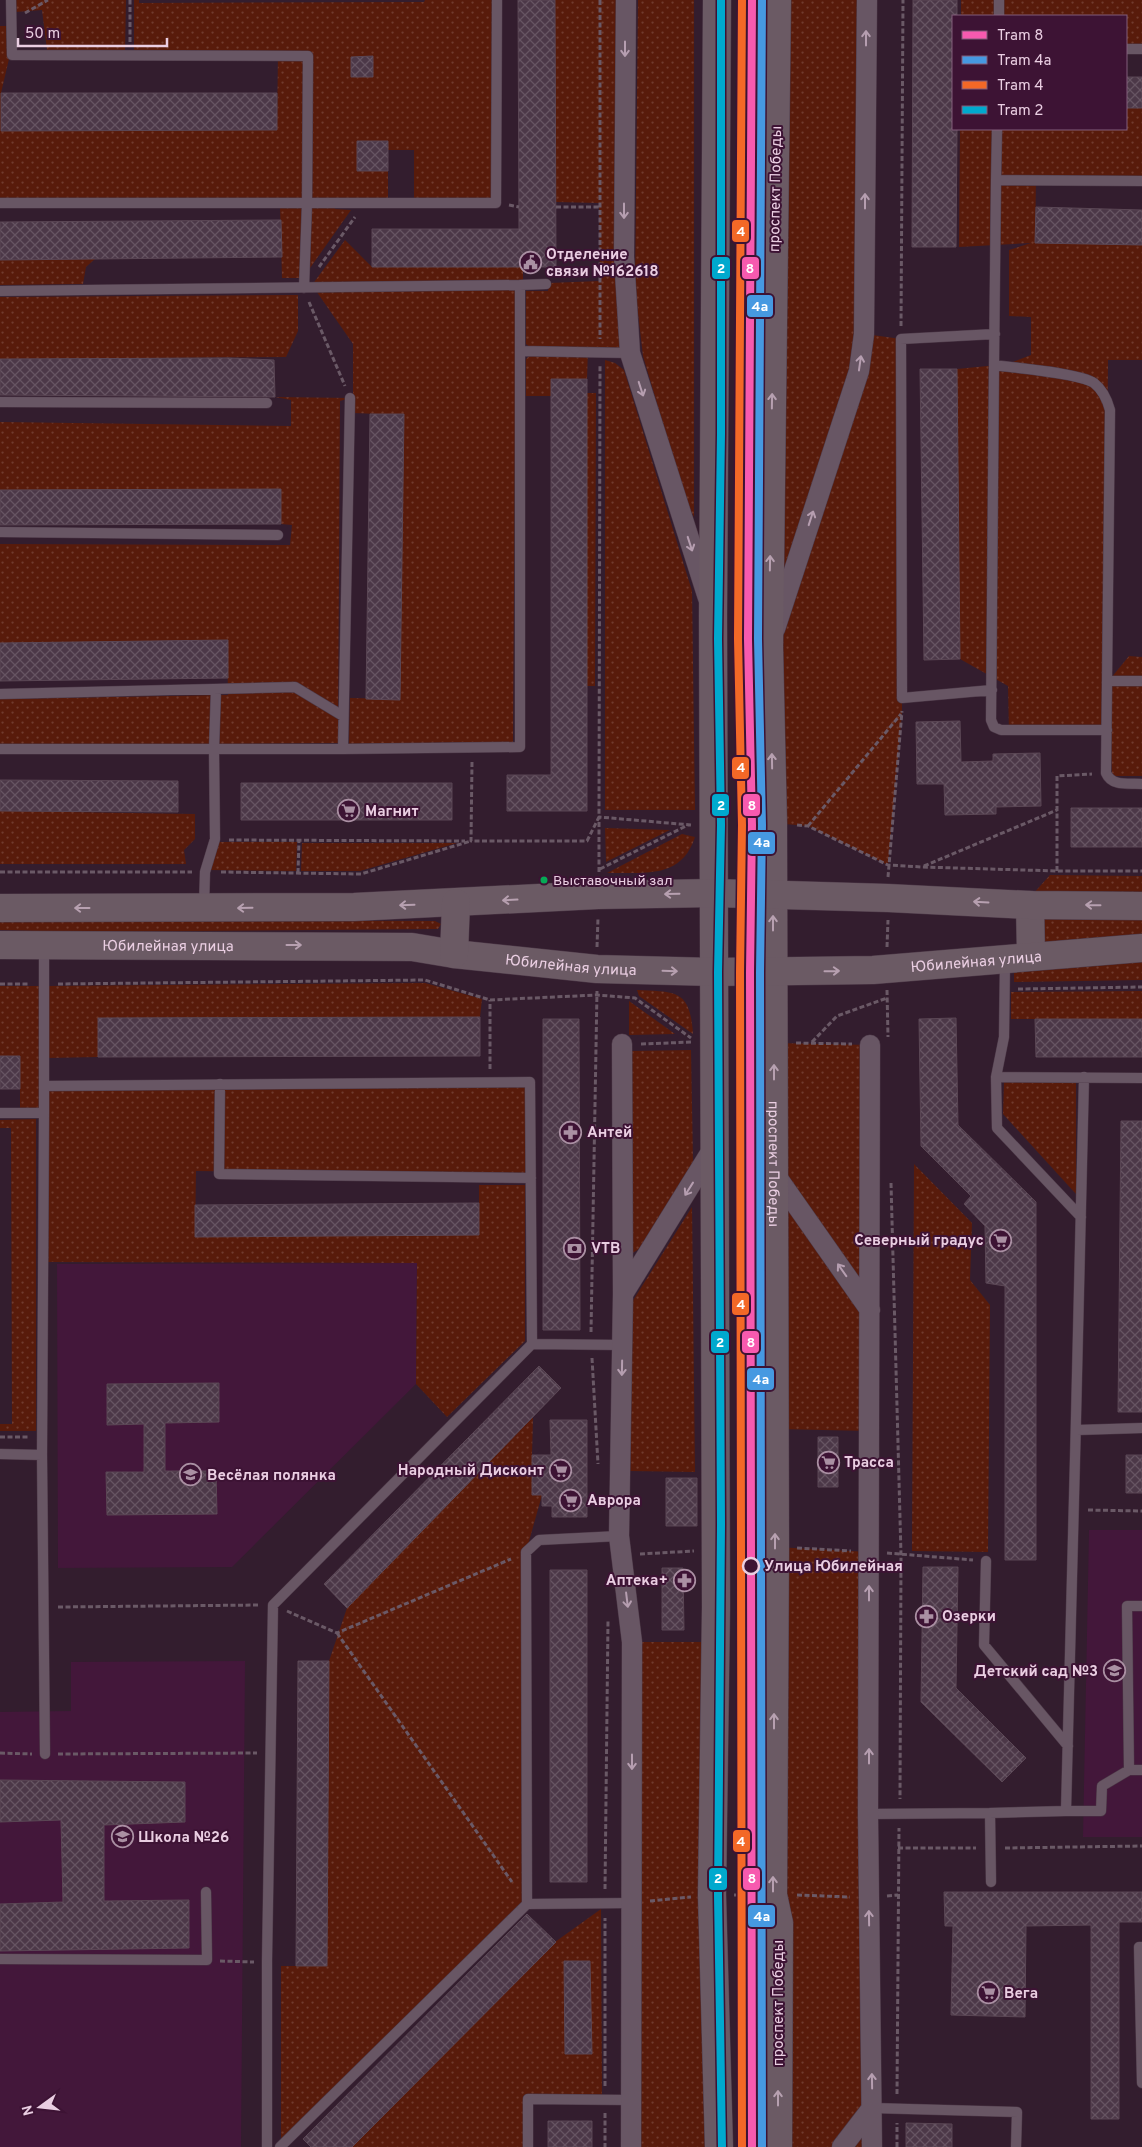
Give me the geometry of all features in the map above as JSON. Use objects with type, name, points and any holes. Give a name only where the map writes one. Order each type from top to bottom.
[{"type":"main road","points":[[717,0],[713,616],[716,1550],[712,1895],[719,2147]]},
{"type":"main road","name":"проспект Победы","points":[[777,0],[769,647],[774,972],[775,1547],[773,1895],[779,1923],[778,2147]]},
{"type":"main road","points":[[0,908],[204,909],[456,903],[598,895],[714,893],[1142,906]]},
{"type":"main road","points":[[454,954],[456,903]]},
{"type":"main road","points":[[1018,958],[1030,904]]},
{"type":"main road","name":"Юбилейная улица","points":[[0,945],[356,945],[412,947],[454,954],[597,969],[714,972],[887,969],[1142,948]]},
{"type":"street","points":[[626,0],[624,257],[630,353],[713,616]]},
{"type":"street","points":[[769,647],[859,371],[864,334],[867,0]]},
{"type":"street","points":[[872,2147],[868,1814],[870,1310],[879,1042]]},
{"type":"street","points":[[622,1044],[623,1294],[619,1536],[632,1642],[633,1903],[631,2147]]},
{"type":"street","points":[[623,1294],[714,1147]]},
{"type":"street","points":[[774,1173],[870,1310]]},
{"type":"street","points":[[842,2147],[872,2108]]},
{"type":"lane","points":[[11,0],[12,55],[308,56],[307,203],[304,288]]},
{"type":"lane","points":[[0,203],[496,203],[497,0]]},
{"type":"lane","points":[[999,0],[999,15]]},
{"type":"lane","points":[[1127,49],[1142,49]]},
{"type":"lane","points":[[997,130],[991,720],[994,727],[1000,730],[1107,730]]},
{"type":"lane","points":[[996,180],[1142,181]]},
{"type":"lane","points":[[0,291],[546,284]]},
{"type":"lane","points":[[0,749],[520,747],[520,285]]},
{"type":"lane","points":[[992,690],[902,698],[900,339],[995,334]]},
{"type":"lane","points":[[520,352],[630,353]]},
{"type":"lane","points":[[994,366],[1076,377],[1093,382],[1106,397],[1110,410],[1106,773],[1108,780],[1115,783],[1142,784]]},
{"type":"lane","points":[[343,749],[350,398]]},
{"type":"lane","points":[[0,402],[267,403]]},
{"type":"lane","points":[[0,532],[278,536]]},
{"type":"lane","points":[[1108,681],[1142,681]]},
{"type":"lane","points":[[0,694],[295,687],[343,716]]},
{"type":"lane","points":[[204,909],[205,872],[215,839],[214,749],[216,688]]},
{"type":"lane","points":[[44,946],[42,1455],[45,1754]]},
{"type":"lane","points":[[1018,958],[1005,989],[1004,1037],[996,1077],[997,1128],[1081,1217]]},
{"type":"lane","points":[[996,1077],[1142,1078]]},
{"type":"lane","points":[[1066,1811],[1073,1510],[1077,1430],[1084,1077]]},
{"type":"lane","points":[[44,1086],[530,1082],[532,1344],[273,1605],[267,1962],[267,2147]]},
{"type":"lane","points":[[220,1084],[219,1174],[531,1178]]},
{"type":"lane","points":[[0,1113],[44,1113]]},
{"type":"lane","points":[[532,1344],[622,1345]]},
{"type":"lane","points":[[1077,1430],[1142,1428]]},
{"type":"lane","points":[[0,1454],[42,1455]]},
{"type":"lane","points":[[527,1904],[526,1552],[539,1540],[619,1536]]},
{"type":"lane","points":[[986,1561],[984,1645],[1068,1746]]},
{"type":"lane","points":[[1129,1770],[1127,1606],[1142,1606]]},
{"type":"lane","points":[[868,1814],[1101,1810],[1102,1786],[1129,1770],[1142,1770]]},
{"type":"lane","points":[[990,1813],[991,1882]]},
{"type":"lane","points":[[0,1959],[207,1960],[206,1892]]},
{"type":"lane","points":[[280,2147],[527,1904],[633,1903]]},
{"type":"lane","points":[[1142,1947],[1139,1947],[1142,2083]]},
{"type":"lane","points":[[528,2147],[528,2099],[630,2100]]},
{"type":"lane","points":[[872,2108],[1017,2112],[1016,2147]]},
{"type":"path","points":[[11,20],[48,0]]},
{"type":"path","points":[[130,0],[130,56]]},
{"type":"path","points":[[215,839],[588,841],[599,817],[600,0]]},
{"type":"path","points":[[900,339],[903,0]]},
{"type":"path","points":[[350,398],[304,288],[366,202]]},
{"type":"path","points":[[556,207],[599,208]]},
{"type":"path","points":[[879,1042],[887,998],[888,865],[902,698]]},
{"type":"path","points":[[808,826],[902,713]]},
{"type":"path","points":[[471,841],[472,748]]},
{"type":"path","points":[[1056,871],[1057,776],[1106,773]]},
{"type":"path","points":[[922,868],[1057,810]]},
{"type":"path","points":[[599,870],[689,825]]},
{"type":"path","points":[[298,873],[299,840]]},
{"type":"path","points":[[0,872],[361,874],[471,841]]},
{"type":"path","points":[[888,865],[922,868],[1142,871]]},
{"type":"path","points":[[0,984],[425,980],[490,1000],[597,995],[635,998],[695,1042]]},
{"type":"path","points":[[1005,989],[1142,987]]},
{"type":"path","points":[[812,1043],[837,1016],[887,998]]},
{"type":"path","points":[[490,1000],[490,1082]]},
{"type":"path","points":[[891,1177],[901,1555],[897,2147]]},
{"type":"path","points":[[0,1436],[42,1437]]},
{"type":"path","points":[[1073,1510],[1142,1511]]},
{"type":"path","points":[[636,1554],[716,1550],[741,1546],[869,1552],[986,1561]]},
{"type":"path","points":[[337,1633],[526,1552]]},
{"type":"path","points":[[43,1607],[273,1605],[337,1633],[527,1904]]},
{"type":"path","points":[[0,1753],[270,1753]]},
{"type":"path","points":[[898,1848],[1142,1846]]},
{"type":"path","points":[[605,1902],[605,2147]]},
{"type":"path","points":[[207,1960],[267,1962]]},
{"type":"shaded area","points":[[15,0],[126,0],[125,52],[47,50],[42,10],[15,12]]},
{"type":"shaded area","points":[[134,0],[139,0],[139,3],[492,0],[493,199],[414,199],[414,150],[388,150],[387,141],[357,141],[388,171],[388,199],[0,199],[0,26],[9,26],[9,59],[1,93],[2,131],[277,130],[278,54],[134,52]],"holes":[[[373,56],[372,77],[351,77],[351,57]]]},
{"type":"shaded area","points":[[555,0],[626,0],[630,353],[588,348],[587,379],[551,379],[551,396],[526,396],[526,359],[531,354],[531,348],[526,344],[526,291],[548,291],[549,283],[600,281],[599,203],[556,202]]},
{"type":"shaded area","points":[[638,0],[694,0],[694,517],[686,502],[643,356],[635,288]]},
{"type":"shaded area","points":[[777,0],[867,0],[865,334],[901,339],[902,713],[888,865],[808,826],[773,823]]},
{"type":"shaded area","points":[[961,0],[1142,0],[1142,46],[1127,45],[1127,15],[961,15]]},
{"type":"shaded area","points":[[1127,108],[1142,108],[1142,178],[1036,178],[1035,243],[1142,245],[1142,360],[1108,360],[1105,677],[1111,678],[1129,656],[1142,657],[1142,776],[1112,776],[1110,732],[1009,733],[1008,686],[960,659],[957,369],[1008,364],[1031,355],[1031,317],[1009,316],[1009,250],[1031,243],[959,247],[960,130],[1127,130]]},
{"type":"shaded area","points":[[280,206],[335,206],[335,209],[351,210],[303,278],[282,278]]},
{"type":"shaded area","points":[[345,240],[372,267],[523,267],[523,282],[516,283],[513,742],[349,744],[350,698],[400,699],[404,415],[353,413],[353,344],[312,285]]},
{"type":"shaded area","points":[[95,259],[86,267],[83,284],[0,285],[0,260]]},
{"type":"shaded area","points":[[298,295],[298,331],[286,357],[0,359],[0,297]]},
{"type":"shaded area","points":[[605,360],[615,363],[624,370],[692,591],[695,810],[605,810]]},
{"type":"shaded area","points":[[587,393],[596,393],[595,686],[586,686]]},
{"type":"shaded area","points":[[275,397],[350,398],[340,401],[338,743],[0,746],[0,699],[228,695],[227,640],[0,643],[0,544],[290,545],[292,525],[281,524],[281,490],[0,490],[0,422],[291,426],[291,400]]},
{"type":"shaded area","points":[[0,811],[195,814],[195,839],[184,850],[186,864],[0,864]]},
{"type":"shaded area","points":[[605,828],[670,830],[606,862]]},
{"type":"shaded area","points":[[682,834],[695,837],[689,851],[681,861],[671,867],[647,873],[607,873]]},
{"type":"shaded area","points":[[216,842],[297,842],[296,871],[208,870]]},
{"type":"shaded area","points":[[302,843],[457,843],[360,871],[301,871]]},
{"type":"shaded area","points":[[1050,875],[1142,876],[1142,897],[1032,895]]},
{"type":"shaded area","points":[[1040,916],[1142,917],[1142,939],[1041,946]]},
{"type":"shaded area","points":[[0,920],[435,921],[441,924],[438,929],[72,932],[0,930]]},
{"type":"shaded area","points":[[1142,956],[1142,980],[1014,982],[1014,966]]},
{"type":"shaded area","points":[[425,983],[482,999],[480,1017],[98,1018],[98,1057],[47,1058],[48,986]]},
{"type":"shaded area","points":[[0,986],[43,986],[42,1111],[20,1111],[20,1056],[0,1056]]},
{"type":"shaded area","points":[[637,990],[662,991],[678,996],[688,1008],[693,1034],[639,996]]},
{"type":"shaded area","points":[[1142,991],[1142,1019],[1011,1019],[1011,992]]},
{"type":"shaded area","points":[[629,1001],[675,1034],[629,1035]]},
{"type":"shaded area","points":[[774,1043],[870,1045],[871,1431],[775,1429]]},
{"type":"shaded area","points":[[691,1050],[693,1163],[639,1249],[631,1254],[630,1051]]},
{"type":"shaded area","points":[[1004,1082],[1076,1082],[1076,1194],[1003,1114]]},
{"type":"shaded area","points":[[525,1086],[527,1175],[196,1171],[195,1237],[479,1235],[479,1185],[525,1185],[525,1341],[447,1417],[416,1384],[417,1263],[48,1262],[48,1090]]},
{"type":"shaded area","points":[[36,1119],[36,1431],[0,1431],[0,1424],[12,1424],[11,1128],[0,1128],[0,1120]]},
{"type":"shaded area","points":[[914,1164],[972,1223],[970,1280],[990,1305],[988,1552],[912,1551]]},
{"type":"shaded area","points":[[692,1207],[695,1472],[630,1471],[632,1302]]},
{"type":"shaded area","name":"Весёлая полянка","points":[[417,1263],[416,1384],[232,1567],[58,1568],[57,1264]]},
{"type":"shaded area","points":[[533,1417],[532,1455],[542,1495],[526,1552],[527,1904],[281,2146],[281,1966],[327,1966],[329,1661],[347,1608]]},
{"type":"shaded area","name":"Детский сад №3","points":[[1089,1530],[1142,1530],[1142,1837],[1083,1837]]},
{"type":"shaded area","points":[[775,1547],[869,1552],[872,2147],[778,2147]]},
{"type":"shaded area","points":[[632,1642],[715,1642],[719,2147],[634,2147]]},
{"type":"shaded area","name":"Школа №26","points":[[245,1661],[241,2147],[0,2147],[0,1712],[71,1711],[71,1662]]},
{"type":"shaded area","points":[[601,1909],[602,2100],[529,2099],[528,2147],[352,2147],[555,1942]]},
{"type":"building","points":[[518,0],[555,0],[556,267],[372,267],[372,229],[519,229]]},
{"type":"building","points":[[913,0],[957,0],[957,15],[952,15],[952,130],[957,130],[956,247],[912,247]]},
{"type":"building","points":[[373,56],[373,77],[351,77],[351,57]]},
{"type":"building","points":[[1127,77],[1142,77],[1142,108],[1127,108]]},
{"type":"building","points":[[1,93],[277,93],[277,130],[1,131]]},
{"type":"building","points":[[357,141],[388,141],[388,171],[357,171]]},
{"type":"building","points":[[1036,207],[1142,210],[1142,245],[1035,243]]},
{"type":"building","points":[[281,220],[282,257],[0,260],[0,222]]},
{"type":"building","points":[[229,358],[274,360],[275,397],[0,395],[0,359]]},
{"type":"building","points":[[920,369],[957,369],[960,659],[924,660]]},
{"type":"building","points":[[551,379],[587,379],[587,811],[507,811],[507,775],[551,775]]},
{"type":"building","points":[[370,414],[404,414],[400,700],[366,699]]},
{"type":"building","points":[[281,489],[281,524],[0,525],[0,490]]},
{"type":"building","points":[[228,640],[228,678],[0,681],[0,643]]},
{"type":"building","points":[[960,721],[961,762],[993,761],[993,754],[1040,753],[1041,806],[996,807],[996,814],[945,815],[944,784],[917,784],[916,722]]},
{"type":"building","points":[[0,780],[178,781],[178,812],[0,811]]},
{"type":"building","points":[[241,783],[452,783],[452,820],[241,820]]},
{"type":"building","points":[[1071,808],[1142,808],[1142,847],[1071,847]]},
{"type":"building","points":[[480,1017],[480,1056],[98,1057],[98,1018]]},
{"type":"building","points":[[956,1018],[958,1125],[1036,1202],[1036,1560],[1005,1560],[1005,1286],[986,1283],[985,1226],[964,1204],[971,1196],[921,1146],[919,1019]]},
{"type":"building","points":[[543,1019],[579,1019],[580,1330],[543,1330]]},
{"type":"building","points":[[1035,1019],[1142,1019],[1142,1057],[1036,1057]]},
{"type":"building","points":[[0,1056],[20,1056],[20,1089],[0,1089]]},
{"type":"building","points":[[1121,1121],[1142,1121],[1142,1412],[1118,1412]]},
{"type":"building","points":[[479,1203],[479,1235],[195,1237],[195,1205]]},
{"type":"building","points":[[539,1366],[561,1388],[347,1608],[324,1584]]},
{"type":"building","points":[[219,1383],[219,1422],[165,1423],[165,1471],[216,1471],[217,1514],[107,1515],[106,1472],[144,1472],[144,1424],[107,1425],[107,1384]]},
{"type":"building","name":"Народный Дисконт","points":[[550,1420],[587,1420],[587,1517],[552,1517],[552,1506],[542,1506],[542,1495],[532,1495],[532,1455],[551,1455]]},
{"type":"building","name":"Трасса","points":[[818,1437],[838,1437],[838,1487],[818,1487]]},
{"type":"building","points":[[1126,1455],[1142,1455],[1142,1493],[1126,1493]]},
{"type":"building","points":[[666,1478],[697,1478],[697,1526],[666,1526]]},
{"type":"building","points":[[923,1567],[958,1567],[956,1688],[1026,1758],[1002,1782],[921,1702]]},
{"type":"building","points":[[662,1568],[683,1568],[684,1630],[662,1630]]},
{"type":"building","points":[[550,1570],[587,1570],[587,1882],[550,1882]]},
{"type":"building","points":[[298,1661],[329,1661],[327,1966],[296,1966]]},
{"type":"building","points":[[0,1780],[185,1782],[185,1822],[104,1825],[104,1901],[189,1900],[189,1948],[0,1951],[0,1904],[63,1902],[61,1820],[0,1822]]},
{"type":"building","points":[[944,1892],[1142,1892],[1142,1922],[1119,1922],[1119,2119],[1091,2119],[1091,1925],[1026,1926],[1025,2017],[951,2015],[953,1926],[945,1926]]},
{"type":"building","points":[[527,1914],[556,1942],[352,2147],[311,2147],[303,2139]]},
{"type":"building","points":[[564,1961],[590,1961],[592,2054],[565,2054]]},
{"type":"building","points":[[548,2121],[592,2121],[592,2147],[548,2147]]},
{"type":"building","points":[[906,2123],[952,2124],[952,2147],[906,2147]]},
{"type":"tram line","name":"2","points":[[721,0],[721,434],[718,639],[721,825],[718,972],[721,1524],[718,1895],[722,2147]]},
{"type":"tram line","name":"4","points":[[742,0],[738,639],[742,825],[740,972],[742,2147]]},
{"type":"tram line","name":"8","points":[[752,0],[748,639],[752,825],[750,972],[752,2147]]},
{"type":"tram line","name":"4а","points":[[762,0],[758,639],[762,825],[760,972],[762,2147]]},
{"type":"place","name":"Отделение связи №162618","points":[[530,263]]},
{"type":"place","name":"Магнит","points":[[349,811]]},
{"type":"place","name":"Выставочный зал","points":[[544,880]]},
{"type":"place","name":"Антей","points":[[571,1132]]},
{"type":"place","name":"Северный градус","points":[[1000,1240]]},
{"type":"place","name":"VTB","points":[[575,1248]]},
{"type":"place","name":"Трасса","points":[[828,1462]]},
{"type":"place","name":"Народный Дисконт","points":[[560,1470]]},
{"type":"place","name":"Весёлая полянка","points":[[191,1475]]},
{"type":"place","name":"Аврора","points":[[571,1500]]},
{"type":"place","name":"Улица Юбилейная","points":[[751,1566]]},
{"type":"place","name":"Аптека+","points":[[684,1580]]},
{"type":"place","name":"Озерки","points":[[926,1616]]},
{"type":"place","name":"Детский сад №3","points":[[1114,1671]]},
{"type":"place","name":"Школа №26","points":[[122,1837]]},
{"type":"place","name":"Вега","points":[[988,1993]]}]
